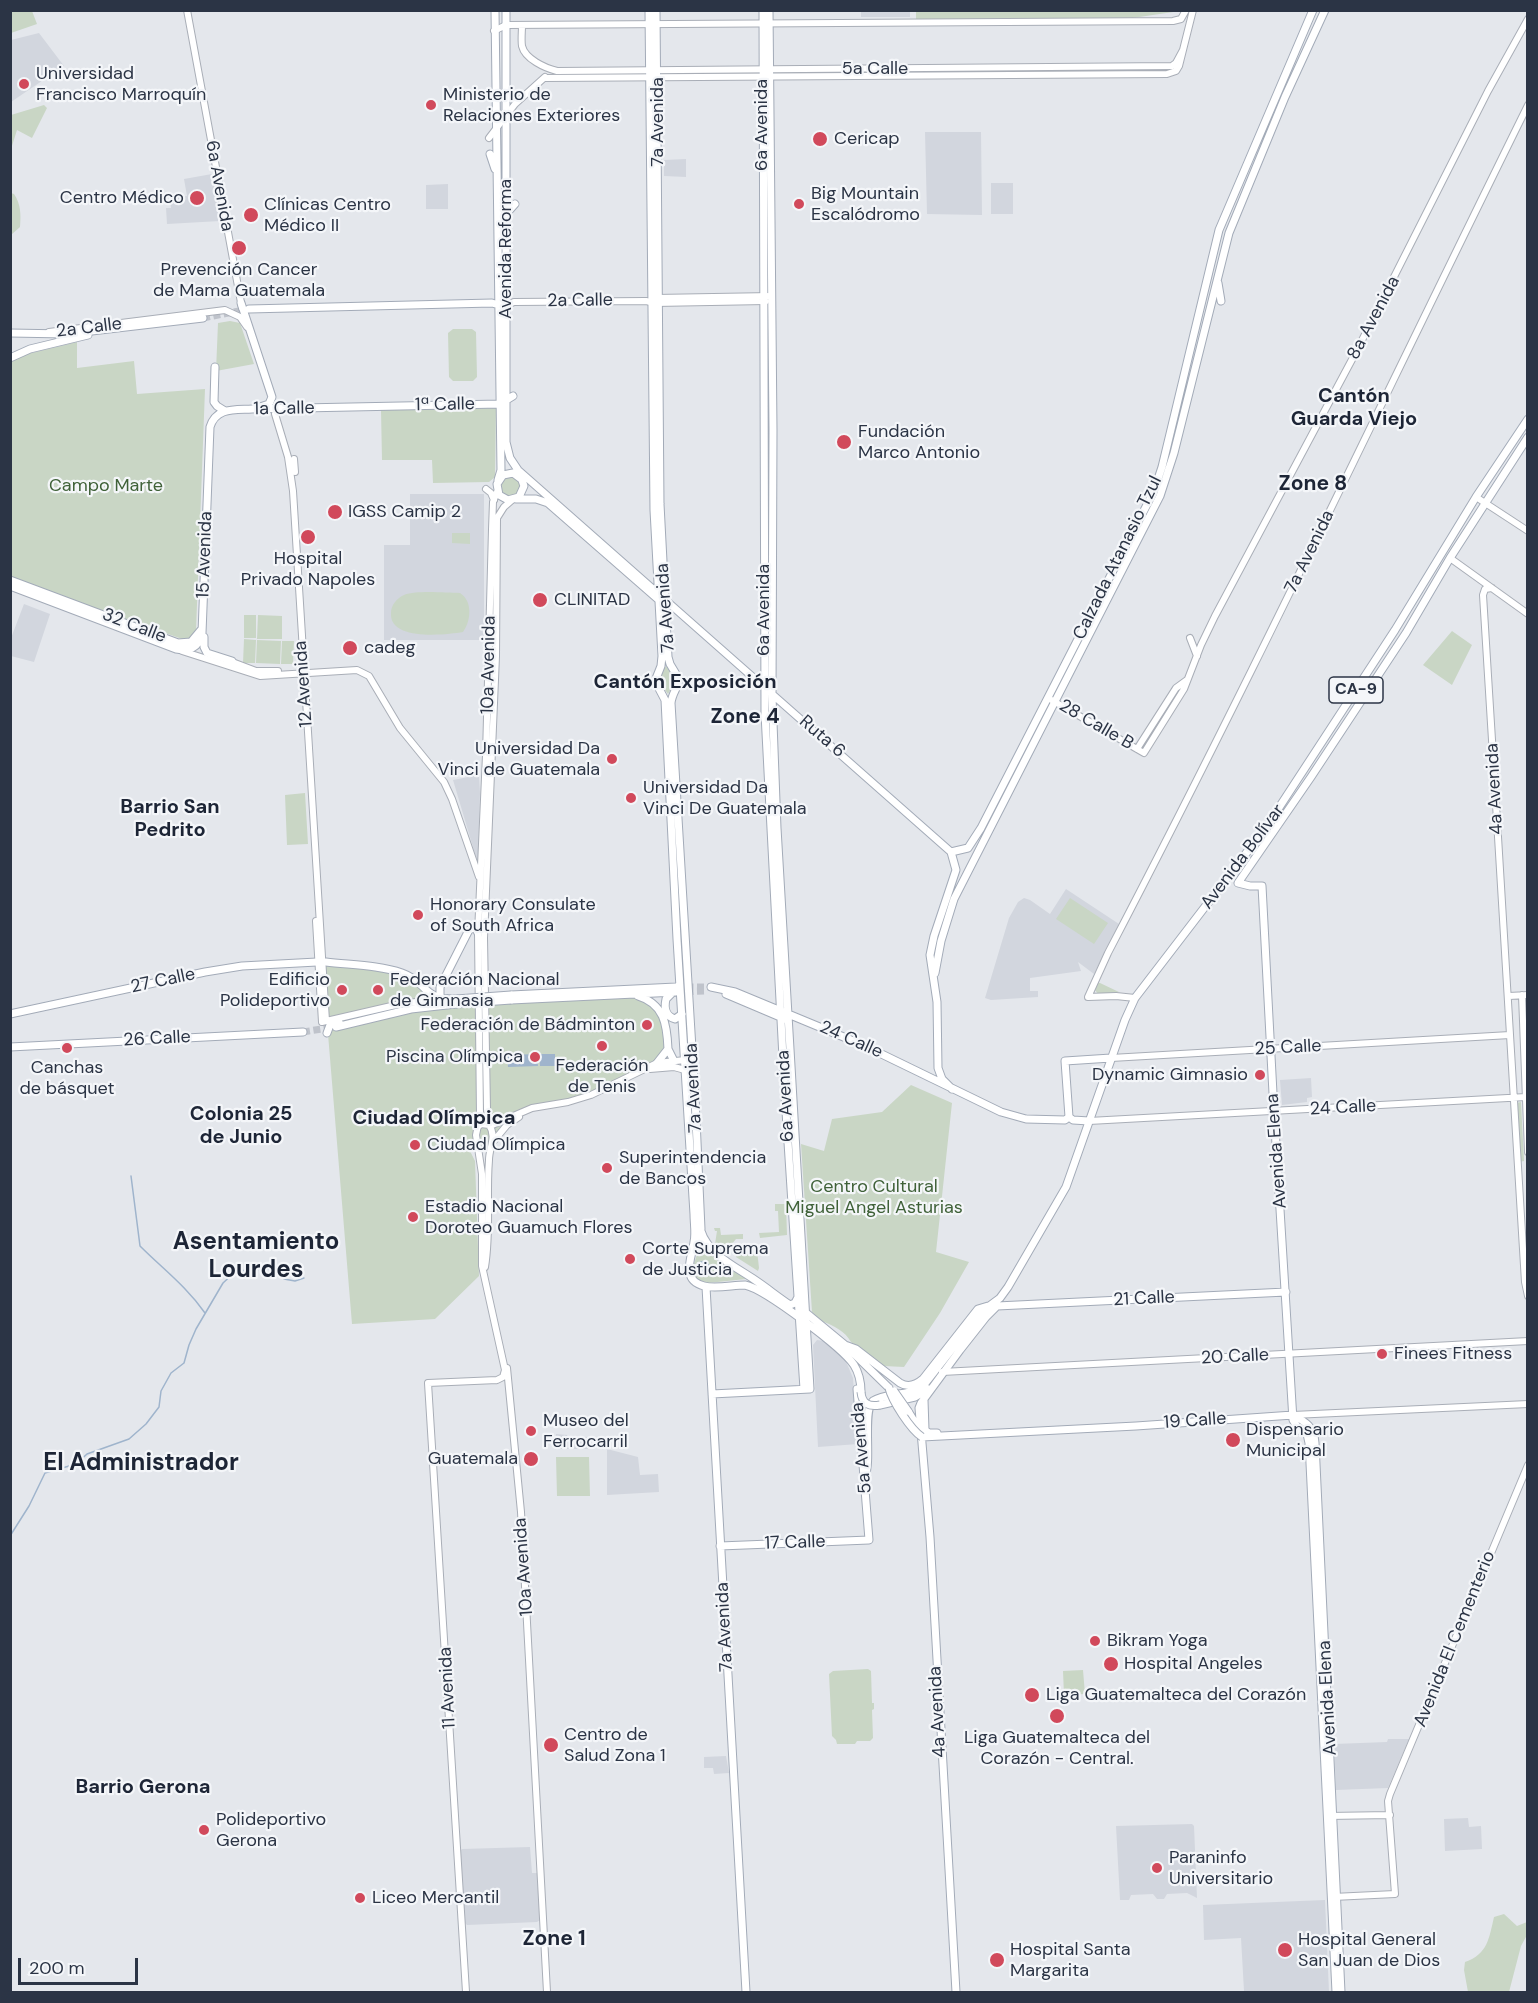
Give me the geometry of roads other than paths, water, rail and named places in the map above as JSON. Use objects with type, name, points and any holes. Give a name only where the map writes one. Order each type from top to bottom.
[{"type":"main road","name":"6a Avenida","points":[[187,10],[241,303],[268,394]]},
{"type":"main road","name":"Avenida Reforma","points":[[503,302],[506,214],[506,10]]},
{"type":"main road","name":"7a Avenida","points":[[649,10],[653,24]]},
{"type":"main road","name":"7a Avenida","points":[[656,10],[653,24],[654,300],[662,661],[655,681],[665,700],[695,1228],[694,1242],[687,1263],[689,1269]]},
{"type":"main road","name":"6a Avenida","points":[[763,10],[766,24],[772,693],[798,1306],[807,1389]]},
{"type":"main road","name":"6a Avenida","points":[[766,24],[770,10]]},
{"type":"main road","points":[[494,31],[506,25],[1177,21],[1182,18],[1186,10]]},
{"type":"main road","points":[[1183,50],[1193,10]]},
{"type":"main road","name":"Calzada Atanasio Tzul","points":[[952,1089],[942,1079],[938,1068],[934,978],[930,955],[956,870],[951,852],[964,850],[970,846],[1154,492],[1170,435],[1219,230],[1313,10]]},
{"type":"main road","name":"Calzada Atanasio Tzul","points":[[934,978],[941,941],[954,899],[1166,483],[1229,233],[1240,202],[1325,10]]},
{"type":"main road","points":[[495,13],[506,25]]},
{"type":"main road","name":"Avenida Reforma","points":[[495,13],[506,442],[510,458],[518,470],[530,480]]},
{"type":"main road","name":"8a Avenida","points":[[1144,753],[1188,680],[1215,616],[1356,352],[1527,19]]},
{"type":"main road","name":"5a Calle","points":[[522,26],[522,46],[526,53],[545,67],[557,71],[654,74]]},
{"type":"main road","name":"5a Calle","points":[[766,73],[1167,74],[1178,69],[1183,50]]},
{"type":"main road","name":"5a Calle","points":[[544,78],[654,74],[1172,66],[1183,50]]},
{"type":"main road","name":"5a Calle","points":[[489,138],[515,104],[544,78],[557,71]]},
{"type":"main road","name":"7a Avenida","points":[[1135,998],[1088,997],[1108,953],[1277,621],[1527,105]]},
{"type":"main road","points":[[490,154],[498,177]]},
{"type":"main road","points":[[506,214],[515,204]]},
{"type":"main road","points":[[1217,280],[1221,301]]},
{"type":"main road","name":"6a Avenida","points":[[768,298],[764,686],[766,749],[807,1314],[807,1389]]},
{"type":"main road","name":"2a Calle","points":[[249,309],[768,298]]},
{"type":"main road","points":[[241,303],[272,397],[269,404],[252,409]]},
{"type":"main road","name":"2a Calle","points":[[44,333],[225,310],[240,317],[249,330]]},
{"type":"main road","name":"2a Calle","points":[[44,333],[108,330],[204,318]]},
{"type":"main road","points":[[10,358],[30,349],[108,330]]},
{"type":"main road","points":[[10,333],[44,333]]},
{"type":"main road","points":[[215,367],[214,402],[225,411]]},
{"type":"main road","name":"Avenida Reforma","points":[[498,480],[501,470],[506,400]]},
{"type":"main road","name":"1ª Calle","points":[[374,407],[506,400]]},
{"type":"main road","name":"1a Calle","points":[[225,411],[374,407]]},
{"type":"main road","name":"15 Avenida","points":[[203,622],[209,435],[213,418],[225,411]]},
{"type":"main road","points":[[275,414],[288,457],[293,491]]},
{"type":"main road","name":"Avenida Bolívar","points":[[989,1306],[1000,1298],[1008,1287],[1066,1187],[1111,1058],[1135,998],[1268,826],[1395,630],[1476,497],[1527,419]]},
{"type":"main road","name":"Avenida Bolívar","points":[[1262,886],[1238,883],[1406,633],[1450,558],[1527,437]]},
{"type":"main road","points":[[293,491],[294,459]]},
{"type":"main road","points":[[518,470],[521,479],[524,490],[514,500],[505,499],[498,492],[498,480],[503,475],[516,474],[521,479],[530,480]]},
{"type":"main road","name":"Ruta 6","points":[[530,480],[662,599]]},
{"type":"main road","points":[[486,489],[494,500]]},
{"type":"main road","name":"12 Avenida","points":[[293,491],[316,877],[315,904],[324,1022]]},
{"type":"main road","name":"10a Avenida","points":[[478,1127],[488,790],[489,643],[494,500],[498,492]]},
{"type":"main road","points":[[1476,497],[1527,531]]},
{"type":"main road","name":"Ruta 6","points":[[514,500],[536,499],[548,504],[764,686],[951,852]]},
{"type":"main road","name":"10a Avenida","points":[[490,1125],[487,1108],[478,933],[480,880],[495,684],[497,518],[504,507],[514,500]]},
{"type":"main road","points":[[1450,558],[1527,614]]},
{"type":"main road","name":"32 Calle","points":[[10,580],[178,643],[185,644],[194,640],[199,635],[203,622]]},
{"type":"main road","name":"32 Calle","points":[[10,586],[176,649],[260,676],[357,670],[369,676],[400,728],[444,782],[480,880]]},
{"type":"main road","name":"4a Avenida","points":[[1492,588],[1485,589],[1483,595],[1494,795],[1509,996]]},
{"type":"main road","name":"7a Avenida","points":[[662,599],[669,663],[679,679],[679,684],[672,693],[671,703],[701,1229],[698,1246],[689,1269]]},
{"type":"main road","points":[[1518,606],[1527,606]]},
{"type":"main road","points":[[203,622],[206,652],[232,661]]},
{"type":"main road","name":"32 Calle","points":[[176,649],[189,649],[197,645],[201,640],[203,622]]},
{"type":"main road","points":[[1190,638],[1197,656]]},
{"type":"main road","points":[[489,643],[494,648],[495,684]]},
{"type":"main road","name":"32 Calle","points":[[203,657],[232,661],[256,671],[304,673]]},
{"type":"main road","name":"8a Avenida","points":[[1137,749],[1176,688],[1188,680]]},
{"type":"main road","name":"28 Calle B","points":[[1048,698],[1144,753]]},
{"type":"main road","name":"12 Avenida","points":[[316,877],[324,1022]]},
{"type":"main road","name":"Avenida Elena","points":[[1262,886],[1293,1415],[1294,1424],[1307,1434],[1309,1443],[1341,1992]]},
{"type":"main road","points":[[440,999],[440,987],[469,930],[475,927],[478,933]]},
{"type":"main road","name":"27 Calle","points":[[10,1014],[214,970],[242,966],[317,962]]},
{"type":"main road","points":[[327,962],[413,971]]},
{"type":"main road","points":[[388,969],[409,976],[430,994],[440,999],[456,1002]]},
{"type":"main road","name":"24 Calle","points":[[711,989],[884,1054],[995,1110],[1023,1120],[1065,1120],[1070,1117],[1073,1120],[1089,1121]]},
{"type":"main road","points":[[675,990],[666,999],[666,1011],[669,1017],[675,1019],[682,1014]]},
{"type":"main road","points":[[511,998],[633,994],[675,990]]},
{"type":"main road","points":[[327,1033],[330,1025],[344,1020],[400,1007],[511,998],[675,990]]},
{"type":"main road","points":[[633,994],[650,1001],[662,1013],[666,1025],[668,1048],[674,1061]]},
{"type":"main road","points":[[1527,1152],[1525,995],[1509,996],[1527,1296]]},
{"type":"main road","points":[[324,1022],[400,1004],[440,999]]},
{"type":"main road","points":[[336,1027],[429,1005]]},
{"type":"main road","name":"24 Calle","points":[[785,1016],[880,1056],[920,1079],[994,1113],[1023,1120],[1070,1124],[1089,1121],[1526,1097]]},
{"type":"main road","name":"26 Calle","points":[[10,1047],[303,1032]]},
{"type":"main road","name":"25 Calle","points":[[1070,1117],[1065,1061],[1510,1035]]},
{"type":"main road","points":[[497,1380],[502,1377],[505,1370],[483,1268],[482,1174],[476,1138],[478,1127],[481,1124],[490,1125],[532,1108],[580,1100],[647,1070],[657,1063],[668,1048]]},
{"type":"main road","points":[[657,1063],[685,1060]]},
{"type":"main road","points":[[647,1070],[674,1067],[685,1070]]},
{"type":"main road","points":[[487,1108],[495,1120],[503,1120]]},
{"type":"main road","points":[[478,1145],[484,1148],[492,1144],[507,1125],[532,1108]]},
{"type":"main road","points":[[490,1125],[493,1136],[492,1144]]},
{"type":"main road","name":"10a Avenida","points":[[492,1144],[488,1163],[489,1250],[485,1270],[505,1356],[521,1509],[547,1992]]},
{"type":"main road","points":[[701,1229],[704,1240],[710,1248],[746,1275],[790,1305],[798,1298]]},
{"type":"main road","points":[[689,1269],[694,1280],[706,1287],[747,1285],[768,1295]]},
{"type":"main road","points":[[746,1275],[768,1295],[842,1350],[858,1374],[862,1401],[866,1404],[880,1405],[915,1397],[931,1387]]},
{"type":"main road","name":"7a Avenida","points":[[706,1287],[746,1992]]},
{"type":"main road","name":"21 Calle","points":[[942,1372],[994,1308],[1001,1306],[1286,1292]]},
{"type":"main road","points":[[798,1306],[845,1345],[894,1392],[921,1431]]},
{"type":"main road","points":[[845,1345],[856,1349],[900,1383],[906,1386],[913,1385],[922,1378],[978,1309],[989,1306]]},
{"type":"main road","points":[[865,1476],[868,1468],[870,1405],[878,1399],[921,1388],[981,1312],[989,1306]]},
{"type":"main road","points":[[808,1347],[813,1339],[824,1338]]},
{"type":"main road","name":"20 Calle","points":[[942,1372],[1527,1341]]},
{"type":"main road","name":"5a Avenida","points":[[848,1358],[857,1386],[869,1540]]},
{"type":"main road","points":[[921,1431],[919,1408],[942,1372]]},
{"type":"main road","points":[[497,1380],[505,1384],[509,1397]]},
{"type":"main road","name":"11 Avenida","points":[[466,1992],[428,1383],[497,1380]]},
{"type":"main road","name":"19 Calle","points":[[889,1388],[891,1395],[917,1433],[925,1438],[975,1433],[1136,1426],[1293,1415],[1527,1404]]},
{"type":"main road","points":[[712,1394],[807,1389]]},
{"type":"main road","points":[[924,1398],[927,1432],[975,1433]]},
{"type":"main road","name":"4a Avenida","points":[[921,1431],[930,1538],[956,1992]]},
{"type":"main road","name":"Avenida El Cementerio","points":[[1380,1815],[1388,1801],[1527,1465]]},
{"type":"main road","name":"17 Calle","points":[[720,1546],[869,1540]]},
{"type":"main road","points":[[1334,1897],[1395,1894],[1388,1801]]},
{"type":"main road","points":[[1330,1816],[1390,1815]]},
{"type":"main road","name":"Avenida Elena","points":[[1334,1897],[1335,1992]]},
{"type":"water","points":[[537,1054],[538,1066],[508,1067],[507,1055]]},
{"type":"water","points":[[539,1054],[555,1054],[555,1066],[540,1066]]},
{"type":"water","points":[[703,1261],[708,1263],[710,1268],[708,1273],[703,1275],[698,1273],[696,1268],[698,1263]]},
{"type":"waterway","points":[[131,1176],[140,1246],[182,1286],[205,1313]]},
{"type":"waterway","points":[[10,1536],[29,1506],[45,1473],[76,1464],[87,1454],[129,1439],[146,1424],[159,1407],[161,1391],[171,1373],[184,1363],[196,1329],[223,1283],[236,1271],[277,1268],[284,1279],[295,1281],[304,1278]]},
{"type":"tunnel","points":[[203,318],[249,309]]},
{"type":"tunnel","points":[[676,987],[711,987]]},
{"type":"tunnel","points":[[676,992],[706,991]]},
{"type":"tunnel","points":[[303,1032],[334,1027]]},
{"type":"place","name":"Universidad Francisco Marroquín","points":[[24,84]]},
{"type":"place","name":"Ministerio de Relaciones Exteriores","points":[[431,105]]},
{"type":"place","name":"Cericap","points":[[820,139]]},
{"type":"place","name":"Centro Médico","points":[[197,198]]},
{"type":"place","name":"Big Mountain Escalódromo","points":[[799,204]]},
{"type":"place","name":"Clínicas Centro Médico II","points":[[251,215]]},
{"type":"place","name":"Prevención Cancer de Mama Guatemala","points":[[239,248]]},
{"type":"place","name":"Fundación Marco Antonio","points":[[844,442]]},
{"type":"place","name":"IGSS Camip 2","points":[[335,512]]},
{"type":"place","name":"Hospital Privado Napoles","points":[[308,537]]},
{"type":"place","name":"CLINITAD","points":[[540,600]]},
{"type":"place","name":"cadeg","points":[[350,648]]},
{"type":"place","name":"Universidad Da Vinci de Guatemala","points":[[612,759]]},
{"type":"place","name":"Universidad Da Vinci De Guatemala","points":[[631,798]]},
{"type":"place","name":"Honorary Consulate of South Africa","points":[[418,915]]},
{"type":"place","name":"Edificio Polideportivo","points":[[342,990]]},
{"type":"place","name":"Federación Nacional de Gimnasia","points":[[378,990]]},
{"type":"place","name":"Federación de Bádminton","points":[[647,1025]]},
{"type":"place","name":"Federación de Tenis","points":[[602,1046]]},
{"type":"place","name":"Canchas de básquet","points":[[67,1048]]},
{"type":"place","name":"Piscina Olímpica","points":[[535,1057]]},
{"type":"place","name":"Dynamic Gimnasio","points":[[1260,1075]]},
{"type":"place","name":"Ciudad Olímpica","points":[[415,1145]]},
{"type":"place","name":"Superintendencia de Bancos","points":[[607,1168]]},
{"type":"place","name":"Estadio Nacional Doroteo Guamuch Flores","points":[[413,1217]]},
{"type":"place","name":"Corte Suprema de Justicia","points":[[630,1259]]},
{"type":"place","name":"Finees Fitness","points":[[1382,1354]]},
{"type":"place","name":"Museo del Ferrocarril","points":[[531,1431]]},
{"type":"place","name":"Dispensario Municipal","points":[[1233,1440]]},
{"type":"place","name":"Guatemala","points":[[531,1459]]},
{"type":"place","name":"Bikram Yoga","points":[[1095,1641]]},
{"type":"place","name":"Hospital Angeles","points":[[1111,1664]]},
{"type":"place","name":"Liga Guatemalteca del Corazón","points":[[1032,1695]]},
{"type":"place","name":"Liga Guatemalteca del Corazón - Central.","points":[[1057,1716]]},
{"type":"place","name":"Centro de Salud Zona 1","points":[[551,1745]]},
{"type":"place","name":"Polideportivo Gerona","points":[[204,1830]]},
{"type":"place","name":"Paraninfo Universitario","points":[[1157,1868]]},
{"type":"place","name":"Liceo Mercantil","points":[[360,1898]]},
{"type":"place","name":"Hospital General San Juan de Dios","points":[[1285,1950]]},
{"type":"place","name":"Hospital Santa Margarita","points":[[997,1960]]},
{"type":"district","name":"Cantón Guarda Viejo","points":[[1354,408]]},
{"type":"district","name":"Zone 8","points":[[1313,484]]},
{"type":"district","name":"Cantón Exposición","points":[[685,683]]},
{"type":"district","name":"Zone 4","points":[[745,717]]},
{"type":"district","name":"Barrio San Pedrito","points":[[170,820]]},
{"type":"district","name":"Ciudad Olímpica","points":[[434,1119]]},
{"type":"district","name":"Colonia 25 de Junio","points":[[241,1126]]},
{"type":"district","name":"Asentamiento Lourdes","points":[[256,1257]]},
{"type":"district","name":"El Administrador","points":[[141,1464]]},
{"type":"district","name":"Barrio Gerona","points":[[143,1788]]},
{"type":"district","name":"Zone 1","points":[[554,1939]]},
{"type":"park label","name":"Campo Marte","points":[[106,486]]},
{"type":"park label","name":"Centro Cultural Miguel Angel Asturias","points":[[874,1197]]}]
